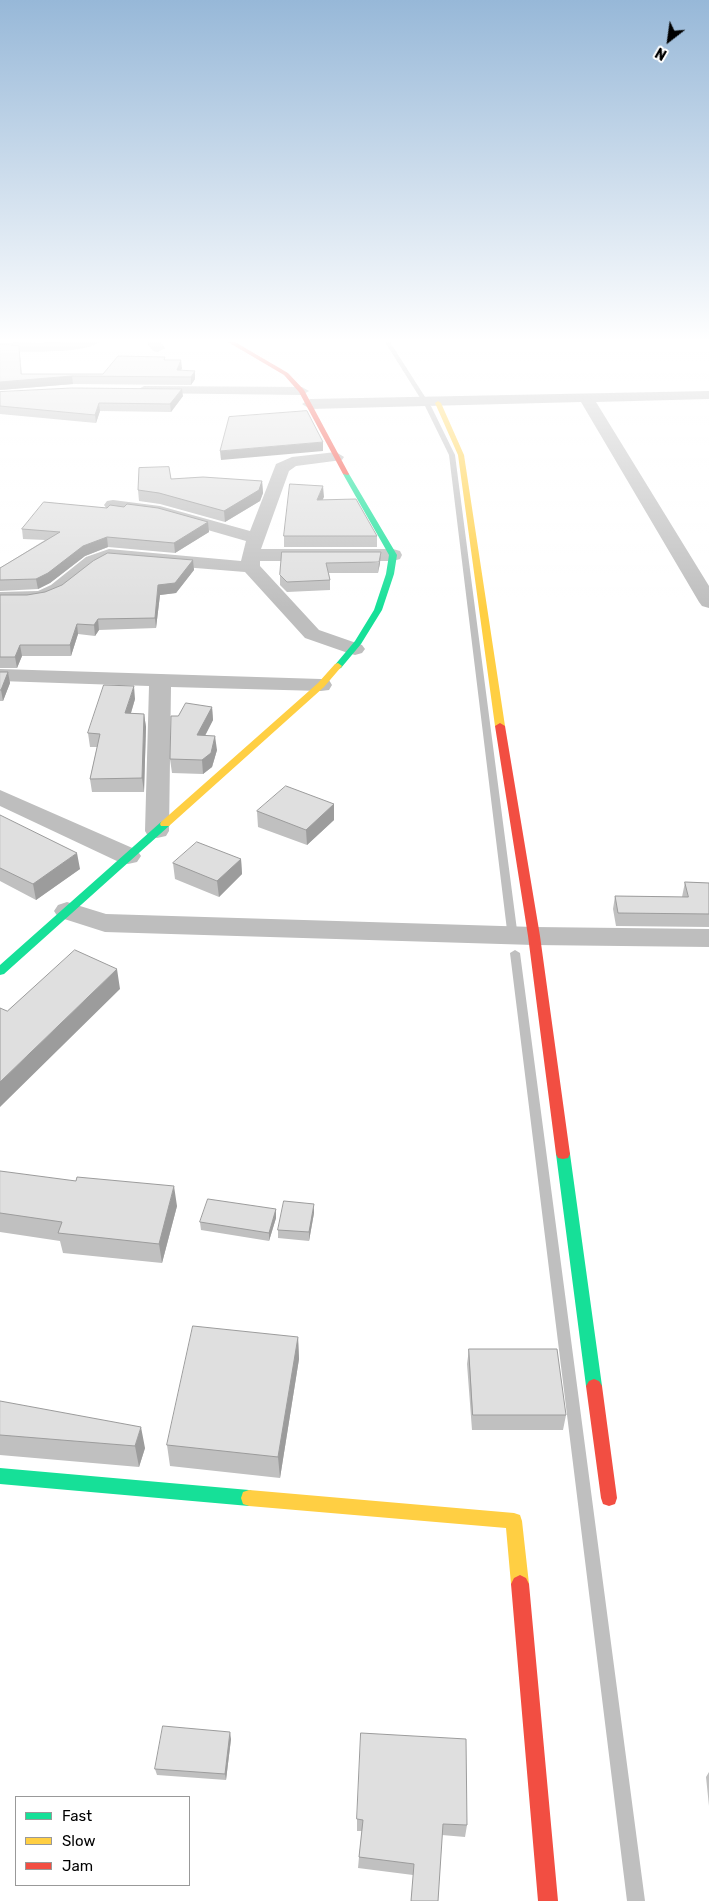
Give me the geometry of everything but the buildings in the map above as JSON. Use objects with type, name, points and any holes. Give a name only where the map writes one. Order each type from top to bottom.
[{"type":"street","points":[[0,971],[321,685],[355,649],[385,598],[393,555],[323,431]]},
{"type":"street","points":[[451,431],[462,455],[490,668],[534,936],[609,1498]]},
{"type":"street","points":[[606,431],[709,602]]},
{"type":"street","points":[[252,553],[282,468],[292,462],[336,457]]},
{"type":"street","points":[[113,505],[160,512],[252,553],[312,634],[355,649]]},
{"type":"street","points":[[0,598],[39,597],[49,594],[61,588],[96,558],[109,554],[252,553],[393,555]]},
{"type":"street","points":[[0,675],[321,685]]},
{"type":"street","points":[[157,831],[160,680]]},
{"type":"street","points":[[0,796],[128,856]]},
{"type":"street","points":[[67,911],[105,923],[534,936],[709,938]]},
{"type":"street","points":[[0,1476],[514,1521],[548,1901]]},
{"type":"waterway","points":[[440,431],[452,455],[512,930]]},
{"type":"waterway","points":[[515,953],[636,1901]]},
{"type":"traffic: fast","points":[[338,666],[358,642],[378,610],[390,574],[393,555],[346,474]]},
{"type":"traffic: fast","points":[[0,971],[165,824]]},
{"type":"traffic: fast","points":[[563,1154],[594,1386]]},
{"type":"traffic: fast","points":[[0,1476],[249,1498]]},
{"type":"traffic: slow","points":[[450,431],[461,455],[500,726]]},
{"type":"traffic: slow","points":[[165,824],[321,685],[338,666]]},
{"type":"traffic: slow","points":[[249,1498],[514,1521],[520,1584]]},
{"type":"traffic: jam","points":[[323,431],[346,474]]},
{"type":"traffic: jam","points":[[500,726],[534,936],[563,1154]]},
{"type":"traffic: jam","points":[[594,1386],[609,1498]]},
{"type":"traffic: jam","points":[[520,1584],[548,1901]]}]
